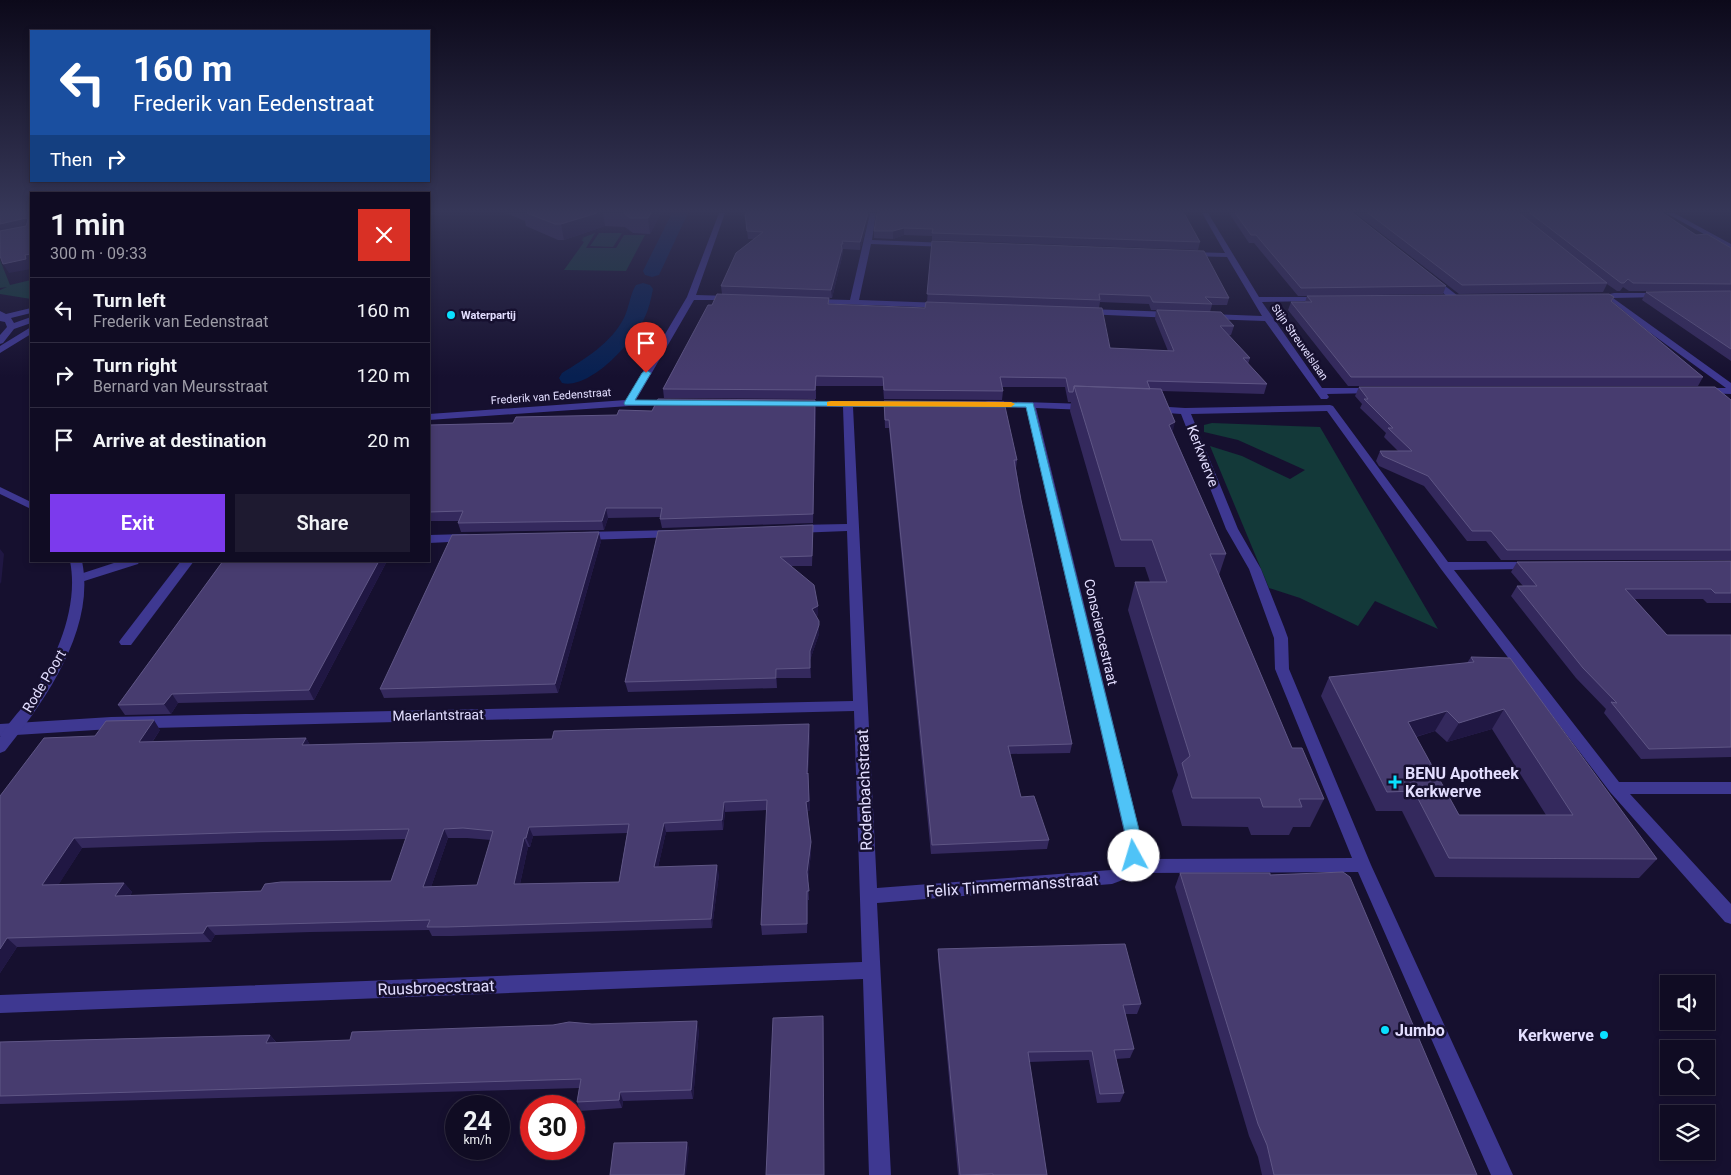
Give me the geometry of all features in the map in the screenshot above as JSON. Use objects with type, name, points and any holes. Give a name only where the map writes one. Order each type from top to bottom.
[{"type":"street","points":[[629,403],[691,297],[702,268]]},
{"type":"street","points":[[854,302],[862,268]]},
{"type":"street","name":"Stijn Streuvelslaan","points":[[1237,268],[1268,319],[1320,391],[1330,408]]},
{"type":"street","points":[[1424,274],[1455,298]]},
{"type":"street","points":[[1588,298],[1609,294],[1672,295]]},
{"type":"street","points":[[1609,294],[1731,387]]},
{"type":"street","points":[[691,297],[738,299]]},
{"type":"street","points":[[1445,298],[1465,298]]},
{"type":"street","points":[[1256,300],[1336,299]]},
{"type":"street","points":[[806,301],[952,306]]},
{"type":"street","points":[[1,315],[30,306]]},
{"type":"street","points":[[1,315],[30,311]]},
{"type":"street","points":[[1080,312],[1178,316]]},
{"type":"street","points":[[1,315],[11,327]]},
{"type":"street","points":[[1198,316],[1268,319]]},
{"type":"street","points":[[0,341],[11,327],[30,320]]},
{"type":"street","points":[[0,350],[30,331]]},
{"type":"street","points":[[1320,391],[1379,391]]},
{"type":"street","points":[[1692,391],[1731,391]]},
{"type":"street","name":"Frederik van Eedenstraat","points":[[430,417],[629,403],[679,403]]},
{"type":"street","points":[[788,404],[915,404]]},
{"type":"street","name":"Rodenbachstraat","points":[[848,404],[880,1175]]},
{"type":"street","points":[[982,404],[1098,407]]},
{"type":"street","name":"Consciencestraat","points":[[1030,404],[1135,846],[1131,866]]},
{"type":"street","points":[[1330,408],[1446,566],[1615,788],[1731,916]]},
{"type":"street","name":"Kerkwerve","points":[[1330,408],[1185,410],[1232,530],[1255,569],[1281,638],[1282,669],[1362,865],[1502,1175]]},
{"type":"street","points":[[1146,409],[1185,410]]},
{"type":"street","points":[[0,490],[30,505]]},
{"type":"street","points":[[786,530],[854,528]]},
{"type":"street","points":[[573,536],[689,533]]},
{"type":"street","points":[[430,539],[477,538]]},
{"type":"street","name":"Rode Poort","points":[[0,747],[7,729],[42,689],[63,653],[70,627],[78,579],[76,562]]},
{"type":"street","points":[[78,579],[131,562]]},
{"type":"street","points":[[126,642],[187,562]]},
{"type":"street","points":[[1446,566],[1547,565]]},
{"type":"street","name":"Maerlantstraat","points":[[7,729],[111,722],[861,706]]},
{"type":"street","points":[[1615,788],[1731,788]]},
{"type":"street","name":"Felix Timmermansstraat","points":[[868,896],[1112,877],[1122,873],[1131,866],[1362,865]]},
{"type":"street","name":"Ruusbroecstraat","points":[[0,1004],[871,970]]},
{"type":"green space","points":[[0,268],[3,268],[10,285],[30,280],[30,299],[0,294],[0,290],[7,287],[0,288]]},
{"type":"green space","points":[[566,268],[628,268],[626,271],[564,270]]},
{"type":"green space","points":[[1212,423],[1320,427],[1438,629],[1375,601],[1358,626],[1300,598],[1269,588],[1210,446],[1242,456],[1290,479],[1305,470],[1238,440],[1204,432],[1204,425]]},
{"type":"building","points":[[729,268],[837,268],[831,290],[721,286]]},
{"type":"building","points":[[929,268],[1213,268],[1229,298],[1205,297],[1212,304],[1153,302],[1150,296],[1099,294],[1100,300],[927,294]]},
{"type":"building","points":[[1284,268],[1423,268],[1446,286],[1301,288]]},
{"type":"building","points":[[1440,268],[1588,268],[1607,283],[1462,285]]},
{"type":"building","points":[[1601,268],[1731,268],[1731,284],[1633,283],[1628,279],[1621,283]]},
{"type":"building","points":[[1731,291],[1731,349],[1646,292]]},
{"type":"building","points":[[717,294],[829,298],[828,304],[925,308],[926,302],[1102,308],[1110,348],[1174,351],[1157,310],[1221,312],[1234,326],[1220,326],[1250,358],[1243,358],[1267,384],[1147,381],[1150,389],[1074,386],[1073,392],[1069,392],[1066,378],[1000,377],[1003,391],[884,390],[883,377],[816,376],[815,390],[663,389],[708,305],[712,305]]},
{"type":"building","points":[[1609,294],[1614,297],[1611,301],[1703,377],[1351,377],[1291,302],[1312,302],[1307,296]]},
{"type":"building","points":[[1074,386],[1161,389],[1175,422],[1169,425],[1226,554],[1210,554],[1292,748],[1302,748],[1324,799],[1299,799],[1302,807],[1263,807],[1260,798],[1192,798],[1182,763],[1190,756],[1135,582],[1167,582],[1152,540],[1121,540]]},
{"type":"building","points":[[1359,387],[1715,387],[1731,400],[1731,550],[1507,550],[1491,531],[1472,531],[1428,476],[1383,456],[1380,451],[1412,451],[1388,428],[1393,428],[1364,399],[1368,399]]},
{"type":"building","points":[[658,399],[815,400],[813,514],[660,519],[662,508],[606,508],[602,521],[458,523],[463,511],[430,512],[430,425],[513,423],[516,417],[617,415],[619,410],[652,411]]},
{"type":"building","points":[[884,401],[1004,402],[1017,460],[1014,460],[1021,500],[1072,744],[1008,746],[1021,797],[1034,796],[1049,840],[932,845],[889,420],[885,420]]},
{"type":"building","points":[[813,525],[812,556],[780,557],[814,585],[818,606],[812,609],[819,621],[819,625],[810,651],[810,668],[776,669],[776,678],[625,682],[658,531]]},
{"type":"building","points":[[599,532],[555,684],[380,689],[452,535]]},
{"type":"building","points":[[1731,561],[1731,593],[1715,593],[1711,589],[1625,589],[1667,635],[1731,635],[1731,747],[1649,749],[1611,702],[1617,703],[1583,668],[1517,586],[1537,586],[1517,562]]},
{"type":"building","points":[[222,562],[378,562],[309,690],[172,694],[164,704],[118,705]]},
{"type":"building","points":[[1471,657],[1510,658],[1657,859],[1449,858],[1414,791],[1387,792],[1329,677],[1474,662]],"holes":[[[1504,709],[1573,815],[1459,815],[1408,722],[1447,711],[1459,723]]]},
{"type":"building","points":[[154,720],[139,742],[306,738],[302,745],[552,739],[554,731],[809,724],[807,774],[809,801],[806,802],[811,842],[807,872],[809,891],[807,891],[807,924],[761,925],[767,800],[724,802],[722,820],[664,823],[654,867],[717,865],[711,919],[447,927],[427,927],[430,920],[207,926],[203,933],[7,938],[0,949],[0,796],[44,738],[95,736],[106,721]],"holes":[[[629,824],[619,882],[514,884],[524,838],[526,838],[529,827]],[[463,828],[493,831],[477,885],[423,887],[444,829]],[[409,829],[391,881],[281,882],[265,884],[261,891],[115,896],[124,883],[42,885],[74,838]]]},
{"type":"building","points":[[1343,872],[1350,877],[1477,1175],[1274,1175],[1267,1145],[1258,1124],[1180,873],[1270,873],[1270,875]]},
{"type":"building","points":[[1125,944],[1141,1004],[1123,1005],[1134,1049],[1114,1050],[1124,1093],[1100,1094],[1092,1051],[1028,1052],[1047,1175],[960,1175],[938,949]]},
{"type":"building","points":[[823,1016],[824,1175],[766,1175],[773,1018]]},
{"type":"building","points":[[697,1021],[691,1090],[620,1092],[619,1100],[585,1102],[585,1095],[578,1095],[581,1079],[0,1096],[0,1042],[270,1035],[266,1043],[350,1040],[352,1032],[553,1025],[569,1022],[592,1024]]},
{"type":"building","points":[[687,1142],[684,1175],[610,1175],[614,1143]]},
{"type":"waterway","points":[[570,378],[618,342],[634,318],[640,304],[643,289]]},
{"type":"slow traffic","points":[[831,404],[1011,404]]},
{"type":"place","name":"Waterpartij","points":[[451,315]]},
{"type":"place","name":"BENU Apotheek Kerkwerve","points":[[1395,782]]},
{"type":"place","name":"Jumbo","points":[[1385,1030]]},
{"type":"place","name":"Kerkwerve","points":[[1604,1035]]},
{"type":"route","points":[[646,373],[629,403],[1030,404],[1135,846],[1134,856]]}]
